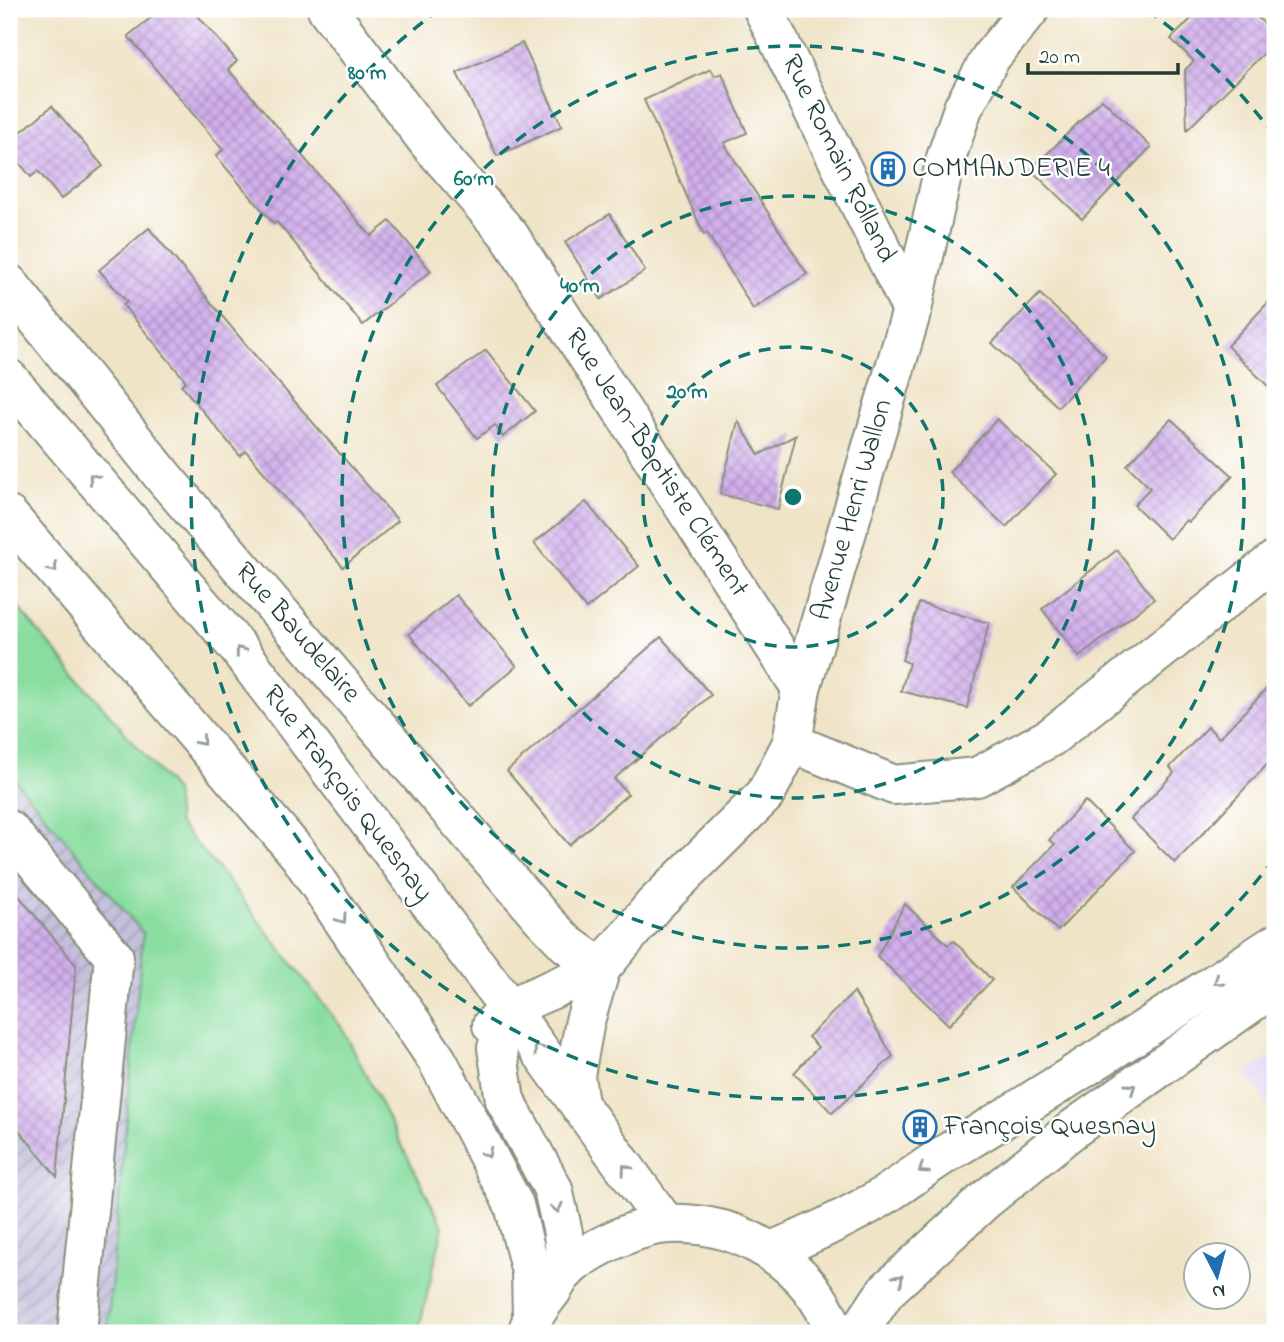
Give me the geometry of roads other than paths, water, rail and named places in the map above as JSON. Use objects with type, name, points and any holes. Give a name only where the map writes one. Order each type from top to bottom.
[{"type":"street","name":"Rue Jean-Baptiste Clément","points":[[327,9],[428,142],[509,235],[802,688]]},
{"type":"street","name":"Rue Romain Rolland","points":[[763,9],[912,310]]},
{"type":"street","name":"Avenue Henri Wallon","points":[[579,1104],[575,1075],[585,1021],[601,968],[654,905],[765,795],[792,743],[802,688],[912,310],[946,158],[963,108],[991,58],[1030,9]]},
{"type":"street","name":"Rue Baudelaire","points":[[9,284],[166,480],[542,918],[567,944],[601,968]]},
{"type":"street","name":"Rue François Quesnay","points":[[9,379],[237,648],[509,1008],[666,1224]]},
{"type":"street","points":[[9,516],[299,855],[437,1060],[514,1205],[531,1272],[530,1325]]},
{"type":"street","points":[[792,743],[894,785],[977,777],[1051,737],[1275,560]]},
{"type":"street","points":[[9,830],[114,957],[77,1333]]},
{"type":"street","points":[[771,1251],[838,1222],[872,1203],[942,1156],[1087,1068],[1275,944]]},
{"type":"street","name":"Avenue Henri Wallon","points":[[509,1008],[601,968]]},
{"type":"street","points":[[859,1333],[886,1291],[984,1201],[1073,1129],[1275,986]]},
{"type":"street","points":[[462,1105],[467,1078],[487,1031],[509,1008]]},
{"type":"street","points":[[509,1008],[497,1048],[505,1100],[552,1189],[563,1233],[566,1270]]},
{"type":"street","points":[[530,1325],[566,1270],[612,1239],[666,1224],[721,1228],[771,1251],[805,1279],[829,1316],[835,1333]]},
{"type":"place","name":"COMMANDERIE 4","points":[[888,169]]},
{"type":"place","name":"François Quesnay","points":[[920,1127]]}]
